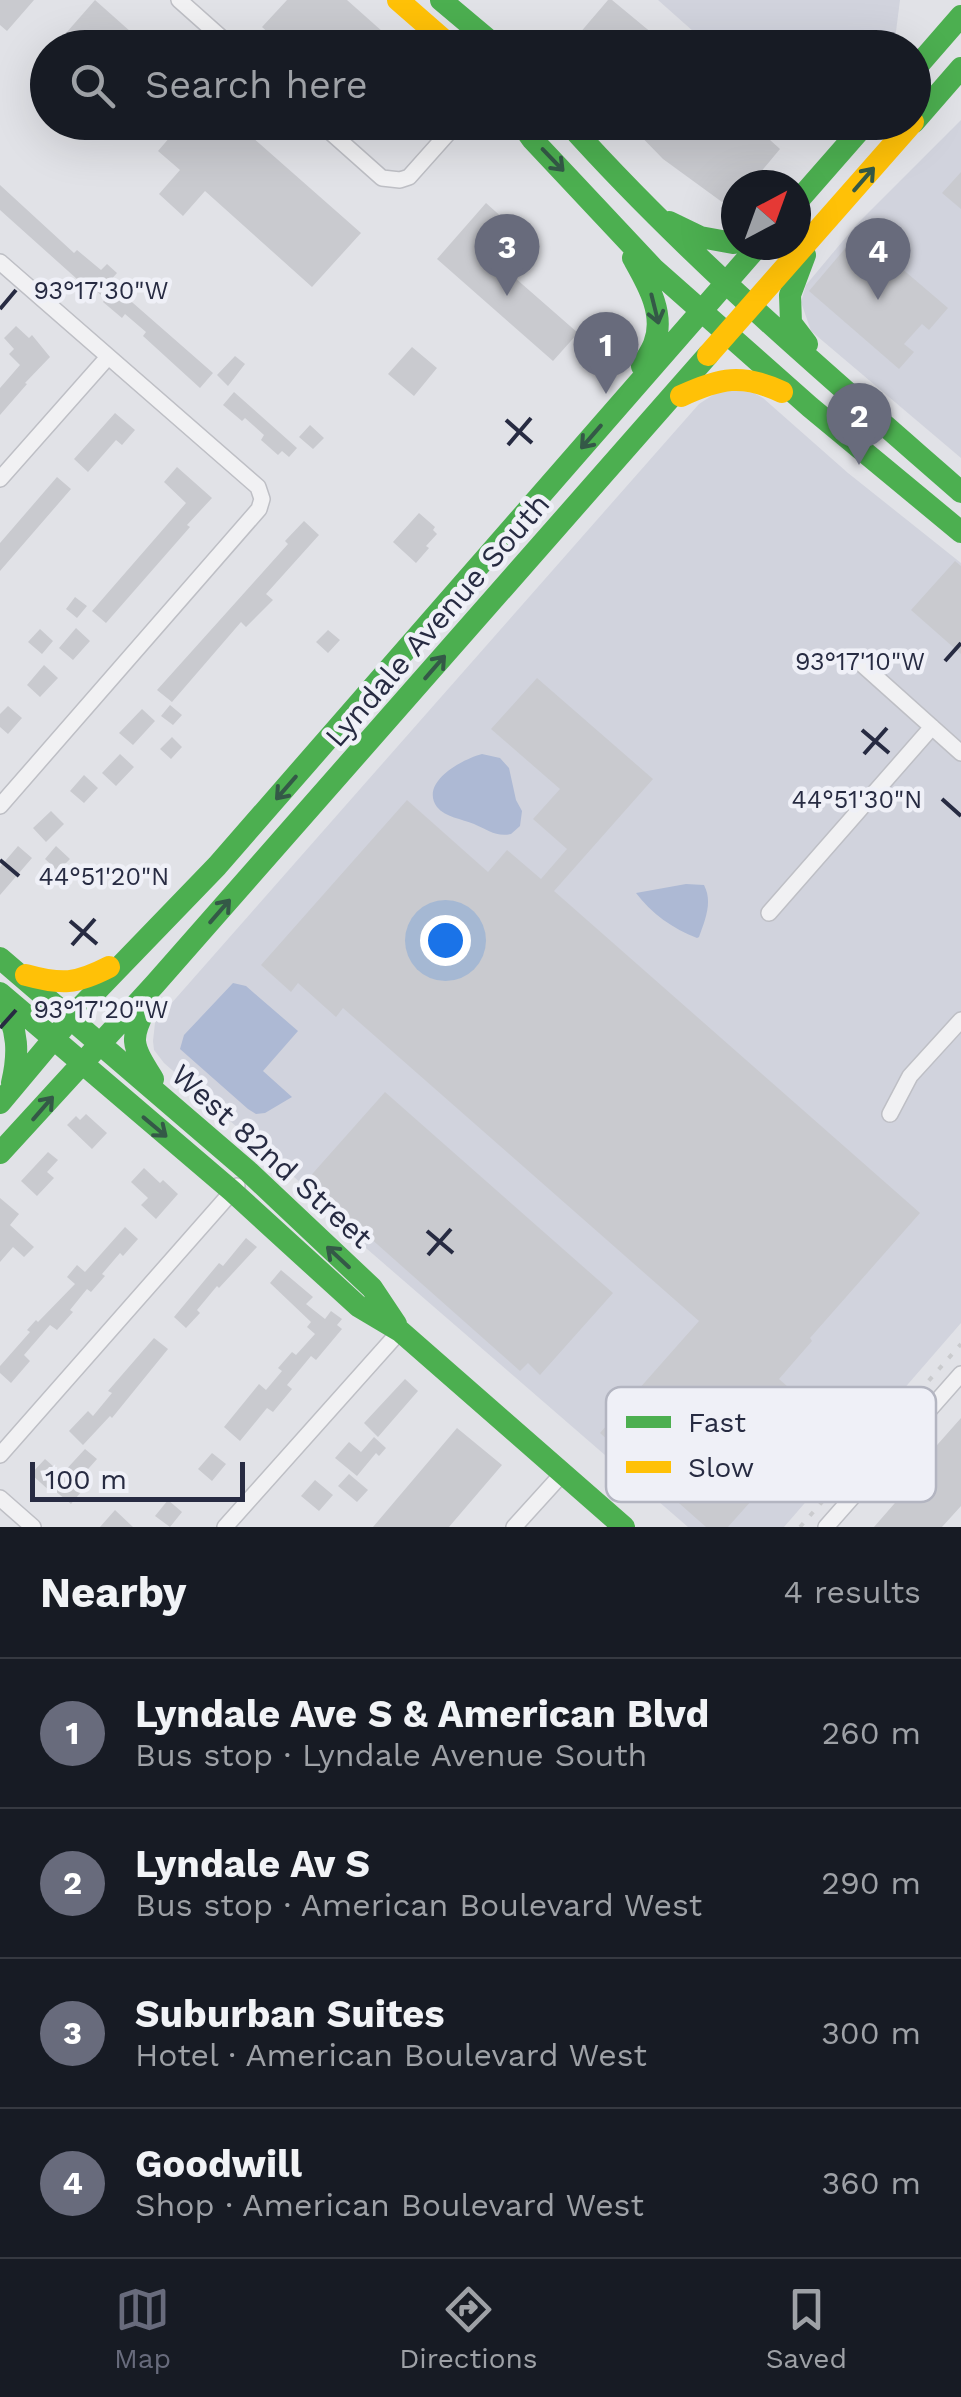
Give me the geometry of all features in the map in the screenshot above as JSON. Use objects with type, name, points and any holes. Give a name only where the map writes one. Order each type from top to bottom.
[{"type":"main road","points":[[398,0],[432,30]]},
{"type":"main road","points":[[441,0],[477,30]]},
{"type":"main road","points":[[931,50],[961,16]]},
{"type":"main road","name":"Lyndale Avenue South","points":[[931,102],[961,68]]},
{"type":"main road","points":[[533,140],[654,269],[810,407],[961,532]]},
{"type":"main road","points":[[583,140],[674,238],[961,492]]},
{"type":"main road","points":[[811,185],[851,140]]},
{"type":"main road","name":"Lyndale Avenue South","points":[[0,1153],[156,984],[897,140]]},
{"type":"main road","points":[[640,202],[680,229],[721,242]]},
{"type":"main road","points":[[814,236],[790,295],[791,324],[833,379]]},
{"type":"main road","points":[[622,237],[654,300],[659,322],[638,383]]},
{"type":"main road","name":"Lyndale Avenue South","points":[[5,1097],[125,958],[218,866],[746,260]]},
{"type":"main road","points":[[669,402],[711,382],[740,376],[766,384],[810,407]]},
{"type":"main road","name":"West 82nd Street","points":[[0,958],[250,1172],[372,1288],[400,1332]]},
{"type":"main road","points":[[19,973],[58,984],[81,982],[125,958]]},
{"type":"main road","points":[[156,984],[135,1027],[135,1050],[172,1106]]},
{"type":"main road","points":[[0,994],[20,1042],[17,1066],[5,1097]]},
{"type":"main road","name":"West 82nd Street","points":[[0,994],[232,1191],[358,1306],[400,1332],[624,1527]]},
{"type":"street","points":[[179,0],[213,30]]},
{"type":"street","points":[[339,140],[382,178],[400,180],[409,178],[442,140]]},
{"type":"street","points":[[0,262],[258,486],[262,499],[259,509],[0,806]]},
{"type":"street","points":[[0,479],[108,357]]},
{"type":"street","points":[[856,659],[961,753]]},
{"type":"street","points":[[769,913],[932,727]]},
{"type":"street","points":[[890,1114],[910,1076],[961,1020]]},
{"type":"street","points":[[0,1456],[250,1172]]},
{"type":"street","points":[[225,1527],[400,1332]]},
{"type":"street","points":[[936,1402],[961,1374]]},
{"type":"street","points":[[514,1527],[562,1473]]},
{"type":"street","points":[[0,1498],[33,1527]]},
{"type":"street","points":[[826,1527],[848,1502]]},
{"type":"shaded area","points":[[658,0],[900,0],[896,30],[692,30]]},
{"type":"shaded area","points":[[961,120],[961,458],[811,331],[801,302],[806,285],[857,224]]},
{"type":"shaded area","points":[[731,389],[763,398],[848,473],[961,563],[961,1323],[905,1387],[606,1387],[606,1456],[314,1203],[302,1184],[164,1063],[154,1050],[153,1041],[155,1023],[162,1014],[699,404],[719,391]]},
{"type":"shaded area","points":[[659,1502],[806,1502],[784,1527],[688,1527]]},
{"type":"water","points":[[482,754],[500,758],[509,768],[522,811],[520,826],[511,834],[496,834],[449,815],[437,807],[433,798],[438,781],[446,773]]},
{"type":"water","points":[[686,884],[704,885],[707,891],[707,911],[697,938],[663,920],[636,893]]},
{"type":"water","points":[[233,983],[246,986],[298,1031],[263,1071],[292,1097],[265,1113],[256,1114],[248,1109],[180,1049],[184,1035]]},
{"type":"building","points":[[0,0],[34,0],[7,31],[0,25]]},
{"type":"building","points":[[95,0],[129,30],[69,30]]},
{"type":"building","points":[[287,0],[347,0],[381,30],[265,30],[262,27]]},
{"type":"building","points":[[612,0],[648,30],[582,30]]},
{"type":"building","points":[[167,140],[255,140],[361,233],[312,287],[205,191],[183,216],[159,194],[180,170],[158,151]]},
{"type":"building","points":[[645,140],[770,140],[780,149],[762,170],[721,170],[721,201],[663,159]]},
{"type":"building","points":[[961,172],[961,209],[942,193]]},
{"type":"building","points":[[0,185],[74,253],[77,250],[101,270],[107,264],[117,273],[109,282],[213,373],[200,388],[143,336],[146,332],[125,314],[122,318],[90,285],[87,288],[0,210]]},
{"type":"building","points":[[486,203],[515,229],[491,257],[578,333],[553,361],[437,259]]},
{"type":"building","points":[[859,232],[948,308],[929,330],[922,324],[904,344],[914,352],[899,369],[809,291]]},
{"type":"building","points":[[16,326],[29,338],[32,335],[50,357],[0,415],[0,388],[20,365],[9,354],[14,349],[4,338]]},
{"type":"building","points":[[412,347],[437,368],[414,396],[388,374]]},
{"type":"building","points":[[235,356],[245,364],[228,386],[217,375]]},
{"type":"building","points":[[234,392],[297,448],[289,457],[282,451],[278,455],[261,440],[264,435],[223,405]]},
{"type":"building","points":[[115,413],[135,430],[122,445],[116,440],[88,472],[74,459]]},
{"type":"building","points":[[310,425],[324,438],[313,449],[299,437]]},
{"type":"building","points":[[177,467],[212,498],[106,623],[92,611],[186,503],[164,482]]},
{"type":"building","points":[[57,477],[71,489],[0,571],[0,543]]},
{"type":"building","points":[[419,513],[435,527],[437,534],[416,563],[393,542]]},
{"type":"building","points":[[304,521],[319,535],[266,594],[273,600],[246,627],[241,622],[172,702],[157,690],[288,544],[285,541]]},
{"type":"building","points":[[955,561],[961,566],[961,654],[911,610]]},
{"type":"building","points":[[75,597],[87,606],[77,618],[66,609]]},
{"type":"building","points":[[76,628],[90,641],[73,660],[59,648]]},
{"type":"building","points":[[40,629],[53,641],[42,654],[28,642]]},
{"type":"building","points":[[328,630],[340,640],[328,653],[316,642]]},
{"type":"building","points":[[44,665],[58,678],[40,697],[27,685]]},
{"type":"building","points":[[537,678],[653,779],[554,891],[920,1213],[810,1338],[812,1341],[779,1379],[788,1387],[641,1387],[699,1321],[343,1008],[336,1017],[298,983],[291,992],[261,965],[407,800],[488,872],[507,850],[541,879],[567,849],[533,819],[560,789],[491,729]]},
{"type":"building","points":[[170,705],[182,715],[173,725],[161,716]]},
{"type":"building","points":[[8,706],[22,718],[8,734],[0,727],[0,714]]},
{"type":"building","points":[[142,709],[155,721],[133,745],[119,733]]},
{"type":"building","points":[[172,737],[182,747],[171,759],[160,749]]},
{"type":"building","points":[[120,754],[134,767],[116,786],[102,773]]},
{"type":"building","points":[[84,775],[98,788],[84,803],[70,791]]},
{"type":"building","points":[[51,811],[64,824],[46,842],[33,828]]},
{"type":"building","points":[[18,846],[32,858],[0,895],[0,867]]},
{"type":"building","points":[[56,846],[70,859],[58,871],[45,859]]},
{"type":"building","points":[[385,1092],[613,1293],[540,1375],[528,1363],[520,1371],[306,1181]]},
{"type":"building","points":[[86,1114],[107,1133],[92,1149],[67,1125],[76,1116],[80,1120]]},
{"type":"building","points":[[48,1152],[58,1160],[47,1172],[54,1178],[37,1196],[21,1181]]},
{"type":"building","points":[[144,1168],[178,1194],[156,1219],[141,1205],[148,1198],[131,1182]]},
{"type":"building","points":[[0,1198],[19,1214],[10,1225],[34,1247],[24,1257],[13,1247],[0,1262]]},
{"type":"building","points":[[125,1227],[138,1239],[123,1256],[120,1253],[91,1292],[87,1289],[57,1330],[50,1325],[24,1355],[30,1361],[11,1383],[0,1373],[0,1366],[36,1320],[75,1284],[67,1277],[77,1265],[85,1272]]},
{"type":"building","points":[[246,1238],[257,1247],[217,1286],[186,1328],[174,1317],[219,1263],[223,1266]]},
{"type":"building","points":[[281,1270],[313,1297],[306,1304],[325,1319],[331,1311],[342,1319],[337,1325],[342,1329],[316,1360],[311,1356],[287,1385],[292,1389],[273,1412],[267,1408],[240,1441],[224,1427],[259,1384],[266,1390],[292,1352],[296,1355],[315,1334],[307,1327],[311,1322],[270,1283]]},
{"type":"building","points":[[154,1338],[168,1349],[112,1418],[83,1445],[69,1431],[88,1411],[93,1416],[112,1393],[108,1391]]},
{"type":"building","points":[[405,1379],[418,1391],[378,1437],[364,1423]]},
{"type":"building","points":[[961,1418],[961,1506],[942,1527],[874,1527],[896,1502],[936,1502],[936,1446]]},
{"type":"building","points":[[457,1428],[502,1465],[449,1527],[373,1527]]},
{"type":"building","points":[[374,1437],[386,1448],[379,1456],[376,1453],[357,1476],[335,1458],[349,1442],[361,1452]]},
{"type":"building","points":[[85,1449],[97,1459],[73,1486],[81,1492],[71,1504],[31,1474],[45,1459],[62,1474]]},
{"type":"building","points":[[212,1453],[226,1464],[212,1481],[198,1469]]},
{"type":"building","points":[[349,1474],[368,1490],[357,1502],[338,1486]]},
{"type":"building","points":[[315,1480],[333,1495],[319,1511],[301,1496]]},
{"type":"building","points":[[168,1500],[182,1512],[170,1527],[155,1516]]},
{"type":"building","points":[[678,1502],[750,1502],[728,1527],[706,1527]]},
{"type":"building","points":[[115,1510],[133,1527],[100,1527]]},
{"type":"railway","points":[[923,1387],[961,1344]]},
{"type":"railway","points":[[800,1527],[822,1502]]},
{"type":"traffic: fast","points":[[441,0],[477,30]]},
{"type":"traffic: fast","points":[[931,50],[961,16]]},
{"type":"traffic: fast","points":[[931,102],[961,68]]},
{"type":"traffic: fast","points":[[533,140],[654,269],[810,407],[961,532]]},
{"type":"traffic: fast","points":[[584,140],[709,267],[961,492]]},
{"type":"traffic: fast","points":[[811,186],[851,140]]},
{"type":"traffic: fast","points":[[669,222],[700,237],[721,241]]},
{"type":"traffic: fast","points":[[633,258],[653,299],[658,321],[654,344],[642,366]]},
{"type":"traffic: fast","points":[[0,1103],[77,1011],[217,866],[746,260]]},
{"type":"traffic: fast","points":[[803,260],[790,295],[791,323],[807,344]]},
{"type":"traffic: fast","points":[[0,1153],[155,984],[708,355]]},
{"type":"traffic: fast","points":[[0,958],[249,1172],[372,1288],[396,1324]]},
{"type":"traffic: fast","points":[[0,993],[232,1191],[358,1306],[400,1331],[624,1527]]},
{"type":"traffic: fast","points":[[4,1004],[16,1042],[12,1083]]},
{"type":"traffic: fast","points":[[148,1004],[137,1026],[135,1042],[153,1079]]},
{"type":"traffic: slow","points":[[398,0],[432,30]]},
{"type":"traffic: slow","points":[[708,355],[897,140]]},
{"type":"traffic: slow","points":[[681,396],[731,380],[755,382],[782,392]]},
{"type":"traffic: slow","points":[[26,975],[69,981],[109,967]]},
{"type":"place","name":"Suburban Suites","points":[[507,296]]},
{"type":"place","name":"Goodwill","points":[[878,300]]},
{"type":"place","name":"Lyndale Ave S & American Blvd","points":[[606,394]]},
{"type":"place","name":"Lyndale Av S","points":[[859,465]]}]
